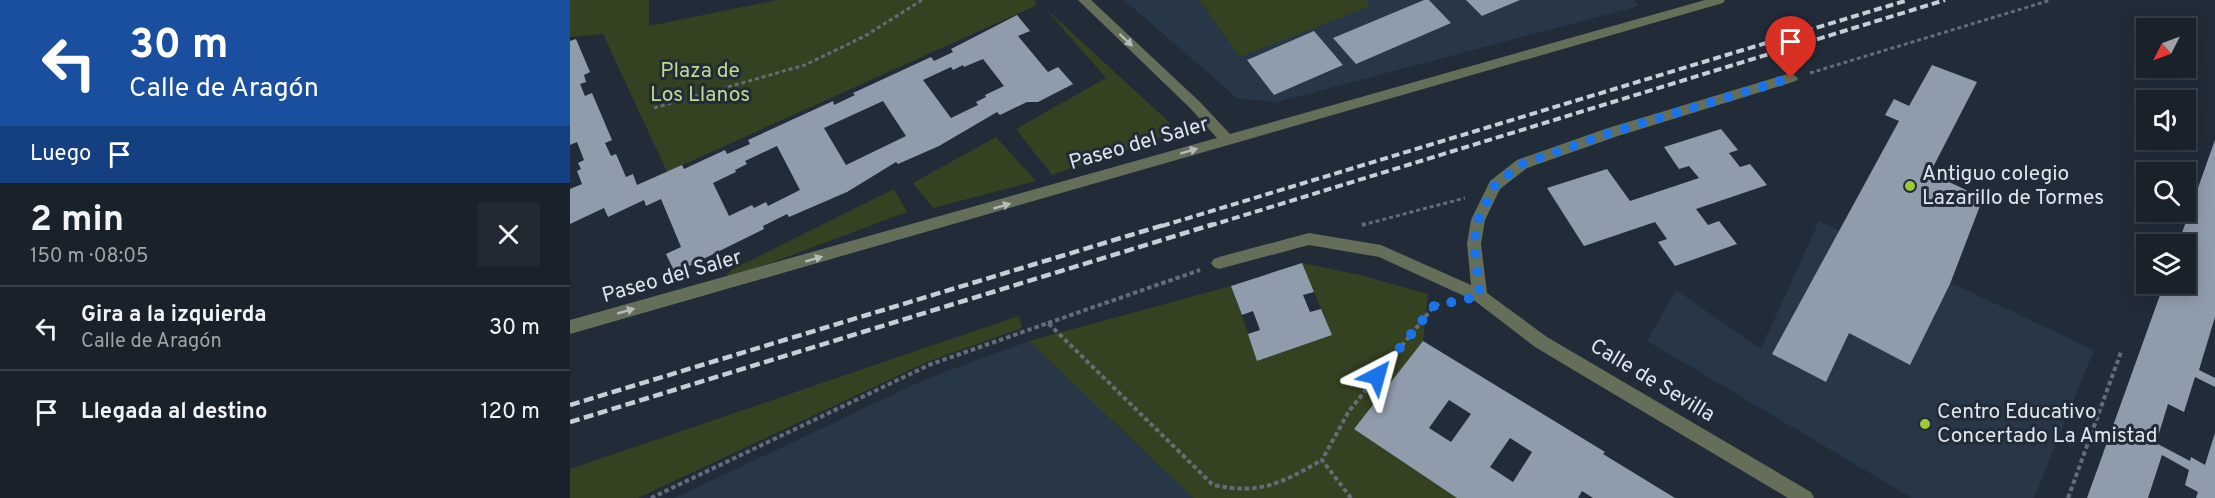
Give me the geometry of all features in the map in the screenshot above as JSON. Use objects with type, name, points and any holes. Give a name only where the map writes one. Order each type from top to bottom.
[{"type":"street","points":[[1084,0],[1195,105],[1227,140]]},
{"type":"street","points":[[1673,0],[1695,7]]},
{"type":"street","name":"Paseo del Saler","points":[[570,327],[1719,0]]},
{"type":"street","points":[[1480,296],[1474,244],[1478,220],[1495,185],[1522,164],[1613,132],[1791,78]]},
{"type":"street","name":"Calle de Sevilla","points":[[1219,263],[1309,239],[1381,251],[1480,296],[1541,342],[1805,498]]},
{"type":"path","points":[[654,108],[760,80],[808,64],[861,37],[922,0]]},
{"type":"path","points":[[1791,78],[2051,0]]},
{"type":"path","points":[[1355,227],[1491,191]]},
{"type":"path","points":[[651,498],[929,365],[1219,263]]},
{"type":"path","points":[[1264,494],[1322,460],[1348,411],[1434,306],[1480,296]]},
{"type":"path","points":[[1048,323],[1213,485],[1226,491],[1251,495]]},
{"type":"path","points":[[2068,498],[2121,352]]},
{"type":"path","points":[[1322,460],[1351,498]]},
{"type":"shaded area","points":[[1124,0],[1199,0],[1240,57],[1370,6],[1366,0],[1424,0],[1334,38],[1450,23],[1429,0],[1466,0],[1483,16],[1520,0],[1634,0],[1639,6],[1277,102],[1237,98]],"holes":[[[1314,32],[1343,65],[1274,95],[1247,60]]]},
{"type":"shaded area","name":"Centro Educativo Concertado La Amistad","points":[[1819,221],[2094,350],[2034,498],[1912,498],[1647,341],[1676,290],[1761,349]]},
{"type":"shaded area","points":[[1029,341],[1193,498],[675,498],[926,379]]},
{"type":"green space","name":"Plaza de Los Llanos","points":[[570,0],[649,0],[649,26],[778,0],[1034,0],[1037,5],[667,172],[603,34],[570,37]]},
{"type":"green space","points":[[1199,0],[1366,0],[1371,6],[1240,57]]},
{"type":"green space","points":[[1045,8],[1170,123],[1173,133],[1052,175],[1016,129],[1106,78]]},
{"type":"green space","points":[[996,137],[1036,181],[933,208],[913,183]]},
{"type":"green space","points":[[894,189],[907,212],[733,277],[726,275],[733,269]]},
{"type":"green space","points":[[1302,263],[1360,275],[1428,294],[1423,341],[1354,429],[1457,498],[1193,498],[1029,341],[1231,286],[1258,361],[1332,335]]},
{"type":"green space","points":[[1019,316],[1022,328],[927,362],[638,498],[570,498],[570,469]]},
{"type":"building","points":[[1424,0],[1429,0],[1451,23],[1356,64],[1333,38]]},
{"type":"building","points":[[1466,0],[1520,0],[1482,16]]},
{"type":"building","points":[[1017,15],[1030,31],[1018,36],[1048,72],[1058,67],[1073,84],[1038,102],[1027,102],[1000,115],[997,112],[939,146],[898,164],[896,162],[847,192],[789,217],[787,214],[763,226],[764,229],[675,273],[666,254],[681,247],[661,199],[646,206],[644,200],[608,217],[604,208],[570,224],[570,189],[582,184],[577,171],[581,169],[578,163],[584,160],[577,142],[570,145],[570,41],[576,39],[590,72],[584,75],[586,82],[580,84],[585,96],[592,93],[612,140],[605,143],[611,156],[616,154],[626,177],[633,174],[637,185],[682,165],[684,169],[725,150],[727,154],[750,144],[748,140],[833,101],[834,105],[855,95],[853,93],[931,57],[934,61],[953,52],[951,49]],"holes":[[[983,59],[1004,86],[985,95],[986,97],[976,102],[978,105],[951,118],[923,80],[951,67],[953,70]],[[883,101],[906,136],[846,165],[824,128]],[[777,146],[800,190],[768,206],[766,202],[754,208],[752,205],[729,216],[713,183],[736,172],[735,170],[747,164],[745,161]]]},
{"type":"building","points":[[1314,31],[1343,65],[1274,95],[1247,60]]},
{"type":"building","points":[[1932,65],[1977,82],[1930,173],[1983,198],[1950,284],[1910,365],[1849,333],[1826,382],[1772,354],[1899,121],[1885,115],[1894,99],[1909,106]]},
{"type":"building","points":[[1721,129],[1738,150],[1729,153],[1740,167],[1750,164],[1767,185],[1696,209],[1708,225],[1719,221],[1737,244],[1675,266],[1658,242],[1667,239],[1655,222],[1584,246],[1547,188],[1607,169],[1630,201],[1699,178],[1689,166],[1679,169],[1664,147]]},
{"type":"building","points":[[2215,140],[2215,317],[2199,370],[2215,378],[2215,387],[2195,377],[2184,412],[2168,404],[2156,443],[2190,461],[2191,457],[2205,465],[2215,433],[2215,498],[2196,498],[2198,492],[2185,485],[2189,470],[2162,455],[2148,498],[2087,498],[2160,294],[2196,294],[2196,234],[2182,234],[2186,222],[2196,222],[2196,193]]},
{"type":"building","points":[[1302,263],[1314,292],[1303,295],[1310,312],[1321,309],[1332,335],[1257,361],[1248,334],[1260,330],[1253,311],[1242,315],[1231,286]]},
{"type":"building","points":[[1423,341],[1605,452],[1603,454],[1675,498],[1593,498],[1582,491],[1578,498],[1457,498],[1354,429]],"holes":[[[1449,400],[1471,414],[1451,442],[1429,428]],[[1510,438],[1532,452],[1513,482],[1490,467]]]},
{"type":"railway","points":[[1162,226],[1908,0]]},
{"type":"railway","points":[[1209,226],[1945,0]]},
{"type":"railway","points":[[570,405],[1167,224]]},
{"type":"railway","points":[[570,422],[1214,224]]},
{"type":"place","name":"Antiguo colegio Lazarillo de Tormes","points":[[1910,186]]},
{"type":"place","name":"Centro Educativo Concertado La Amistad","points":[[1925,424]]},
{"type":"route","points":[[1377,376],[1434,306],[1456,299],[1480,296],[1474,244],[1478,220],[1484,202],[1495,185],[1522,164],[1613,132],[1791,78]]}]
